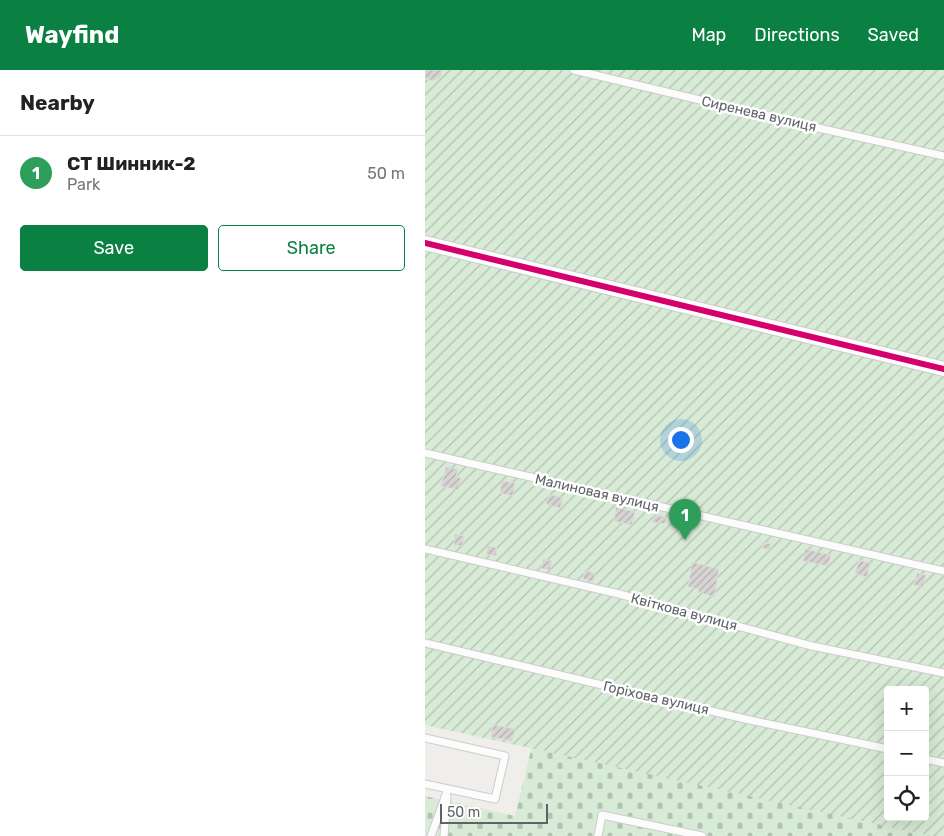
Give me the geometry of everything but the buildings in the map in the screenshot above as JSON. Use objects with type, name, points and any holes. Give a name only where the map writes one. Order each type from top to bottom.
[{"type":"street","points":[[425,244],[944,369]]},
{"type":"lane","name":"Сиренева вулиця","points":[[574,70],[769,117],[944,156]]},
{"type":"lane","name":"Малиновая вулиця","points":[[425,453],[944,571]]},
{"type":"lane","name":"Квіткова вулиця","points":[[425,549],[619,594],[812,646],[944,673]]},
{"type":"lane","name":"Горіхова вулиця","points":[[425,643],[657,699],[884,748]]},
{"type":"lane","points":[[425,738],[505,756],[495,799],[425,784]]},
{"type":"lane","points":[[929,759],[944,763]]},
{"type":"lane","points":[[431,836],[448,789]]},
{"type":"lane","points":[[444,836],[448,789]]},
{"type":"lane","points":[[597,836],[602,815],[702,836]]},
{"type":"green space","points":[[425,70],[944,70],[944,836],[931,836],[425,725]]},
{"type":"green space","points":[[532,746],[937,836],[425,836],[425,796],[515,816]]},
{"type":"cycle path","points":[[425,243],[944,369]]},
{"type":"place","name":"СТ Шинник-2","points":[[685,540]]}]
